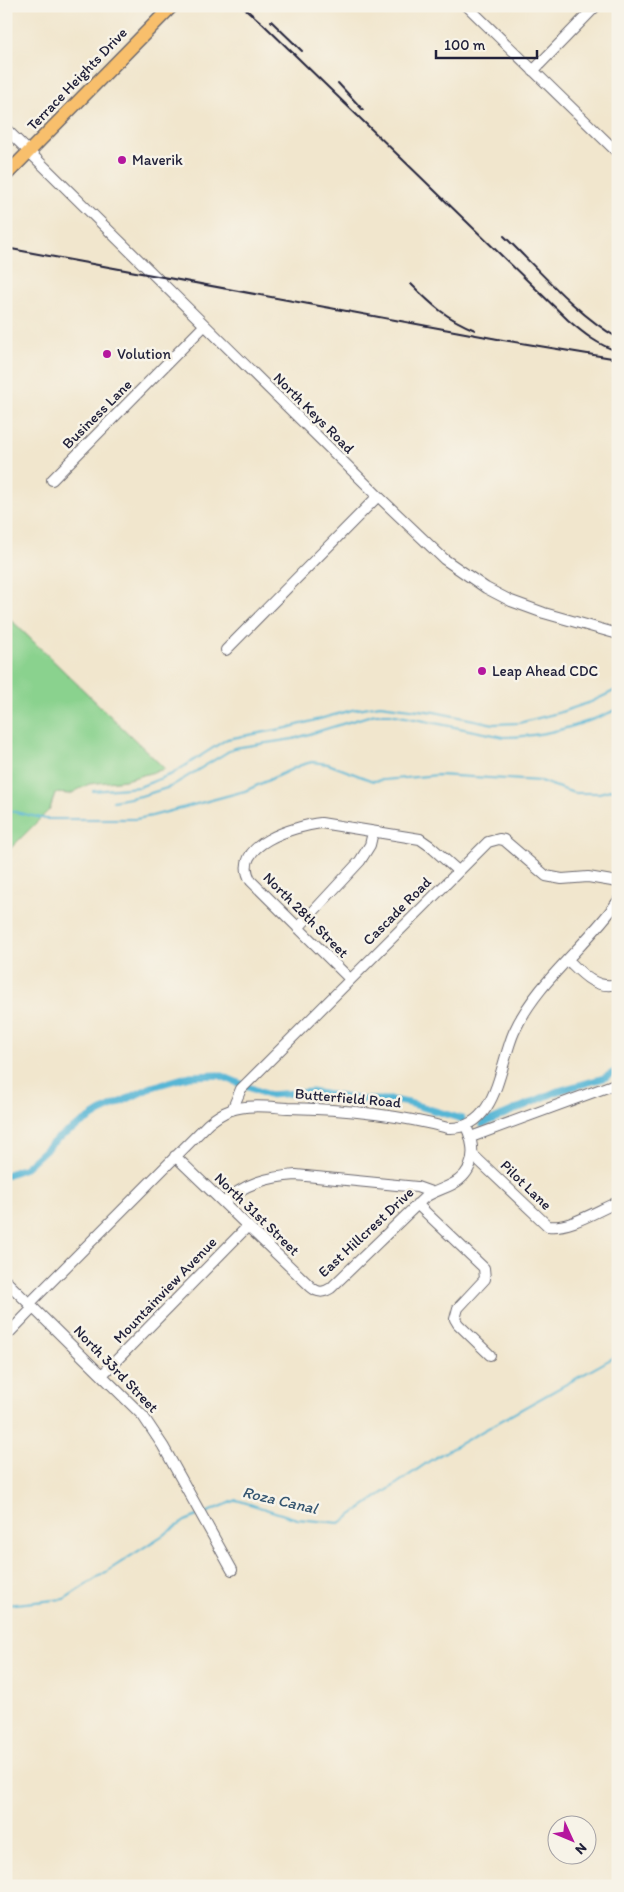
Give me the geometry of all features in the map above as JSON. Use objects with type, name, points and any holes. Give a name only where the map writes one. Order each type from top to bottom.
[{"type":"main road","name":"Terrace Heights Drive","points":[[6,175],[172,6]]},
{"type":"street","points":[[467,6],[618,153]]},
{"type":"street","points":[[533,71],[596,6]]},
{"type":"street","name":"North Keys Road","points":[[6,129],[204,326],[444,559],[486,588],[544,614],[618,634]]},
{"type":"street","name":"Business Lane","points":[[52,480],[204,326]]},
{"type":"street","points":[[226,650],[378,496]]},
{"type":"street","name":"North 28th Street","points":[[350,979],[251,881],[246,869],[247,860],[252,852],[262,844],[293,829],[307,825],[321,824],[373,832]]},
{"type":"street","points":[[298,928],[360,861],[370,845],[373,832],[420,839],[458,870]]},
{"type":"street","name":"Cascade Road","points":[[232,1110],[241,1089],[484,845],[499,839],[509,844],[539,872],[546,876],[562,879],[588,877],[618,882]]},
{"type":"street","points":[[473,1155],[471,1137],[466,1126],[480,1116],[490,1101],[507,1049],[517,1026],[528,1007],[550,978],[596,930],[618,901]]},
{"type":"street","points":[[568,960],[585,976],[598,984],[609,986],[618,984]]},
{"type":"street","points":[[471,1137],[618,1083]]},
{"type":"street","name":"Butterfield Road","points":[[6,1336],[31,1306],[175,1156],[216,1117],[232,1110],[259,1107],[315,1108],[391,1115],[448,1128],[466,1126]]},
{"type":"street","name":"East Hillcrest Drive","points":[[320,1292],[331,1288],[431,1192],[460,1180],[467,1172],[473,1155]]},
{"type":"street","name":"Pilot Lane","points":[[473,1155],[548,1226],[570,1224],[618,1202]]},
{"type":"street","name":"North 31st Street","points":[[175,1156],[311,1287],[320,1292]]},
{"type":"street","points":[[224,1203],[240,1190],[250,1185],[279,1176],[296,1175],[416,1187],[431,1192]]},
{"type":"street","points":[[417,1204],[484,1268],[485,1279],[458,1308],[455,1319],[490,1355]]},
{"type":"street","name":"Mountainview Avenue","points":[[103,1374],[248,1226]]},
{"type":"street","name":"North 33rd Street","points":[[6,1281],[103,1374],[143,1416],[163,1446],[232,1570]]},
{"type":"green space","points":[[6,615],[165,769],[125,780],[89,784],[70,794],[55,793],[50,809],[6,853]]},
{"type":"waterway","points":[[93,791],[139,787],[172,774],[227,739],[287,728],[352,710],[380,705],[434,712],[494,724],[519,723],[591,702],[618,689]]},
{"type":"waterway","points":[[113,801],[141,796],[170,787],[234,748],[293,739],[375,714],[390,714],[504,737],[548,733],[590,721],[618,709]]},
{"type":"waterway","points":[[6,810],[46,819],[136,819],[245,791],[301,765],[312,762],[328,764],[373,781],[438,775],[540,781],[574,793],[599,793],[618,788]]},
{"type":"waterway","points":[[482,1124],[558,1091],[604,1078],[618,1070]]},
{"type":"waterway","points":[[6,1175],[25,1168],[58,1138],[100,1112],[152,1087],[190,1076],[219,1075],[268,1095],[311,1092],[364,1100],[391,1100],[409,1103],[462,1119]]},
{"type":"waterway","name":"Roza Canal","points":[[203,1514],[237,1500],[297,1519],[340,1523],[431,1460],[618,1355]]},
{"type":"waterway","name":"Roza Canal","points":[[6,1605],[64,1599],[185,1521],[197,1516]]},
{"type":"railway","points":[[242,6],[263,24],[568,320],[585,334],[618,351]]},
{"type":"railway","points":[[271,21],[302,51]]},
{"type":"railway","points":[[338,83],[363,110]]},
{"type":"railway","points":[[504,236],[573,304],[618,338]]},
{"type":"railway","points":[[6,248],[503,340],[618,359]]},
{"type":"railway","points":[[411,284],[440,311],[475,330]]},
{"type":"place","name":"Maverik","points":[[122,160]]},
{"type":"place","name":"Volution","points":[[107,354]]},
{"type":"place","name":"Leap Ahead CDC","points":[[482,671]]}]
